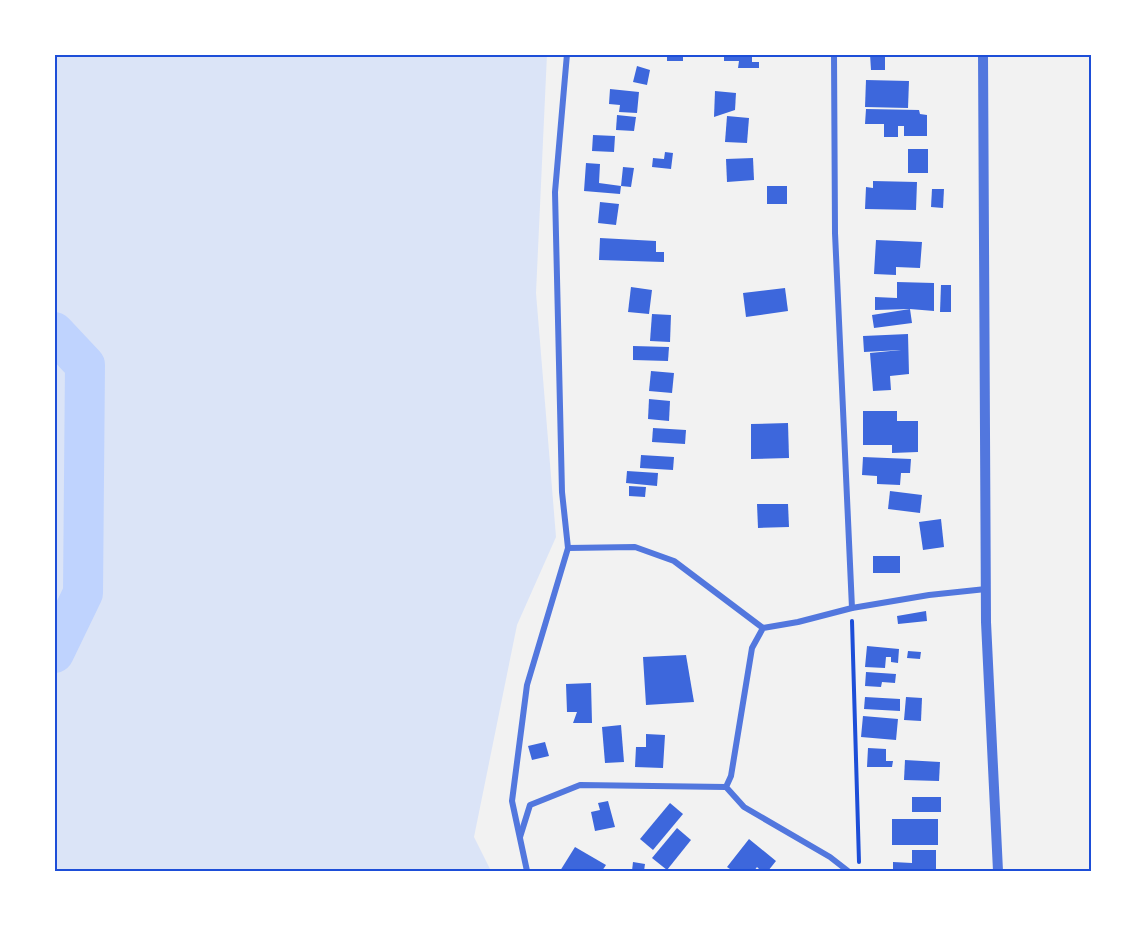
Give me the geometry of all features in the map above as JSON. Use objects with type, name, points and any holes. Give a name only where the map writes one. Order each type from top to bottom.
[{"type":"street","points":[[527,871],[512,801],[527,685],[568,548],[562,492],[555,192],[567,54]]},
{"type":"street","points":[[834,54],[835,232],[852,608]]},
{"type":"street","points":[[983,54],[986,633],[998,871]]},
{"type":"street","points":[[568,548],[635,547],[674,561],[763,628],[798,622],[852,608],[928,595],[986,589]]},
{"type":"street","points":[[726,787],[731,776],[752,648],[763,628]]},
{"type":"street","points":[[520,837],[530,804],[580,785],[726,787],[744,807],[830,856],[848,871]]},
{"type":"path","points":[[852,608],[859,871]]},
{"type":"shaded area","points":[[54,54],[547,54],[536,293],[556,537],[517,625],[474,837],[491,871],[54,871]]},
{"type":"building","points":[[667,54],[683,54],[683,61],[667,61]]},
{"type":"building","points":[[724,54],[752,54],[752,62],[759,62],[759,68],[738,68],[739,61],[724,61]]},
{"type":"building","points":[[870,54],[885,54],[885,70],[871,70]]},
{"type":"building","points":[[637,66],[650,70],[647,85],[633,82]]},
{"type":"building","points":[[866,80],[909,81],[908,108],[865,107]]},
{"type":"building","points":[[610,89],[639,92],[637,113],[619,112],[620,105],[609,104]]},
{"type":"building","points":[[715,91],[736,93],[735,110],[714,117]]},
{"type":"building","points":[[866,109],[919,110],[920,114],[927,115],[927,136],[904,136],[904,126],[898,126],[898,137],[884,137],[884,124],[865,124]]},
{"type":"building","points":[[617,115],[636,117],[634,131],[616,130]]},
{"type":"building","points":[[727,116],[749,118],[747,143],[725,142]]},
{"type":"building","points":[[593,135],[615,136],[614,152],[592,151]]},
{"type":"building","points":[[908,149],[928,149],[928,173],[908,173]]},
{"type":"building","points":[[665,152],[673,153],[671,169],[652,167],[653,158],[664,159]]},
{"type":"building","points":[[753,158],[754,180],[727,182],[726,159]]},
{"type":"building","points":[[586,163],[600,164],[599,183],[621,186],[620,194],[584,191]]},
{"type":"building","points":[[623,167],[634,168],[631,187],[621,186]]},
{"type":"building","points":[[873,181],[917,182],[916,210],[865,209],[866,187],[873,188]]},
{"type":"building","points":[[767,186],[787,186],[787,204],[767,204]]},
{"type":"building","points":[[932,189],[944,189],[943,208],[931,207]]},
{"type":"building","points":[[600,202],[619,204],[616,225],[598,223]]},
{"type":"building","points":[[600,238],[656,241],[656,252],[664,252],[664,262],[599,260]]},
{"type":"building","points":[[876,240],[922,242],[920,268],[896,267],[896,275],[874,274]]},
{"type":"building","points":[[897,282],[934,283],[934,311],[875,310],[875,297],[897,298]]},
{"type":"building","points":[[941,285],[951,285],[951,312],[940,312]]},
{"type":"building","points":[[631,287],[652,290],[649,314],[628,312]]},
{"type":"building","points":[[785,288],[788,311],[746,317],[743,293]]},
{"type":"building","points":[[910,309],[912,323],[874,328],[872,315]]},
{"type":"building","points":[[652,314],[671,315],[670,342],[650,341]]},
{"type":"building","points":[[908,334],[909,374],[890,376],[891,390],[873,391],[870,353],[901,350],[864,352],[863,336]]},
{"type":"building","points":[[633,346],[669,347],[668,361],[633,360]]},
{"type":"building","points":[[651,371],[674,373],[672,393],[649,391]]},
{"type":"building","points":[[649,399],[670,401],[669,421],[648,419]]},
{"type":"building","points":[[863,411],[897,411],[897,421],[918,421],[918,452],[892,453],[892,445],[863,445]]},
{"type":"building","points":[[788,423],[789,458],[751,459],[751,424]]},
{"type":"building","points":[[653,428],[686,430],[685,444],[652,442]]},
{"type":"building","points":[[641,455],[674,457],[673,470],[640,468]]},
{"type":"building","points":[[863,457],[911,459],[910,473],[901,473],[900,485],[877,484],[877,476],[862,475]]},
{"type":"building","points":[[627,471],[658,473],[657,486],[626,483]]},
{"type":"building","points":[[629,486],[646,487],[645,497],[629,496]]},
{"type":"building","points":[[890,491],[922,495],[920,513],[888,509]]},
{"type":"building","points":[[757,504],[788,504],[789,527],[758,528]]},
{"type":"building","points":[[941,519],[944,547],[923,550],[919,522]]},
{"type":"building","points":[[873,556],[900,556],[900,573],[873,573]]},
{"type":"building","points":[[926,611],[927,621],[898,624],[897,616]]},
{"type":"building","points":[[867,646],[899,649],[898,663],[891,662],[891,657],[886,657],[885,668],[865,667]]},
{"type":"building","points":[[908,651],[921,652],[920,659],[907,658]]},
{"type":"building","points":[[686,655],[694,702],[646,705],[643,657]]},
{"type":"building","points":[[866,672],[896,674],[895,683],[882,682],[881,687],[865,686]]},
{"type":"building","points":[[591,683],[592,723],[573,723],[577,712],[567,712],[566,684]]},
{"type":"building","points":[[865,697],[900,699],[900,711],[864,709]]},
{"type":"building","points":[[906,697],[922,698],[921,721],[904,720]]},
{"type":"building","points":[[863,716],[898,719],[896,740],[861,737]]},
{"type":"building","points":[[621,725],[624,762],[605,763],[602,727]]},
{"type":"building","points":[[646,734],[665,735],[663,768],[635,767],[636,747],[646,747]]},
{"type":"building","points":[[545,742],[549,756],[532,760],[528,746]]},
{"type":"building","points":[[868,748],[886,749],[886,761],[893,761],[892,767],[867,767]]},
{"type":"building","points":[[905,760],[940,762],[939,781],[904,780]]},
{"type":"building","points":[[912,797],[941,797],[941,812],[912,812]]},
{"type":"building","points":[[608,801],[615,827],[595,831],[591,812],[600,810],[598,803]]},
{"type":"building","points":[[670,803],[683,814],[653,850],[640,839]]},
{"type":"building","points":[[892,819],[938,819],[938,845],[892,845]]},
{"type":"building","points":[[677,828],[691,840],[667,870],[652,858]]},
{"type":"building","points":[[749,839],[776,861],[768,871],[761,871],[757,867],[754,871],[733,871],[727,867]]},
{"type":"building","points":[[575,847],[606,865],[602,871],[560,871]]},
{"type":"building","points":[[912,850],[936,850],[936,871],[893,871],[893,862],[912,863]]},
{"type":"building","points":[[633,862],[645,864],[644,871],[632,871]]},
{"type":"waterway","points":[[54,332],[85,365],[83,593],[54,653]]}]
